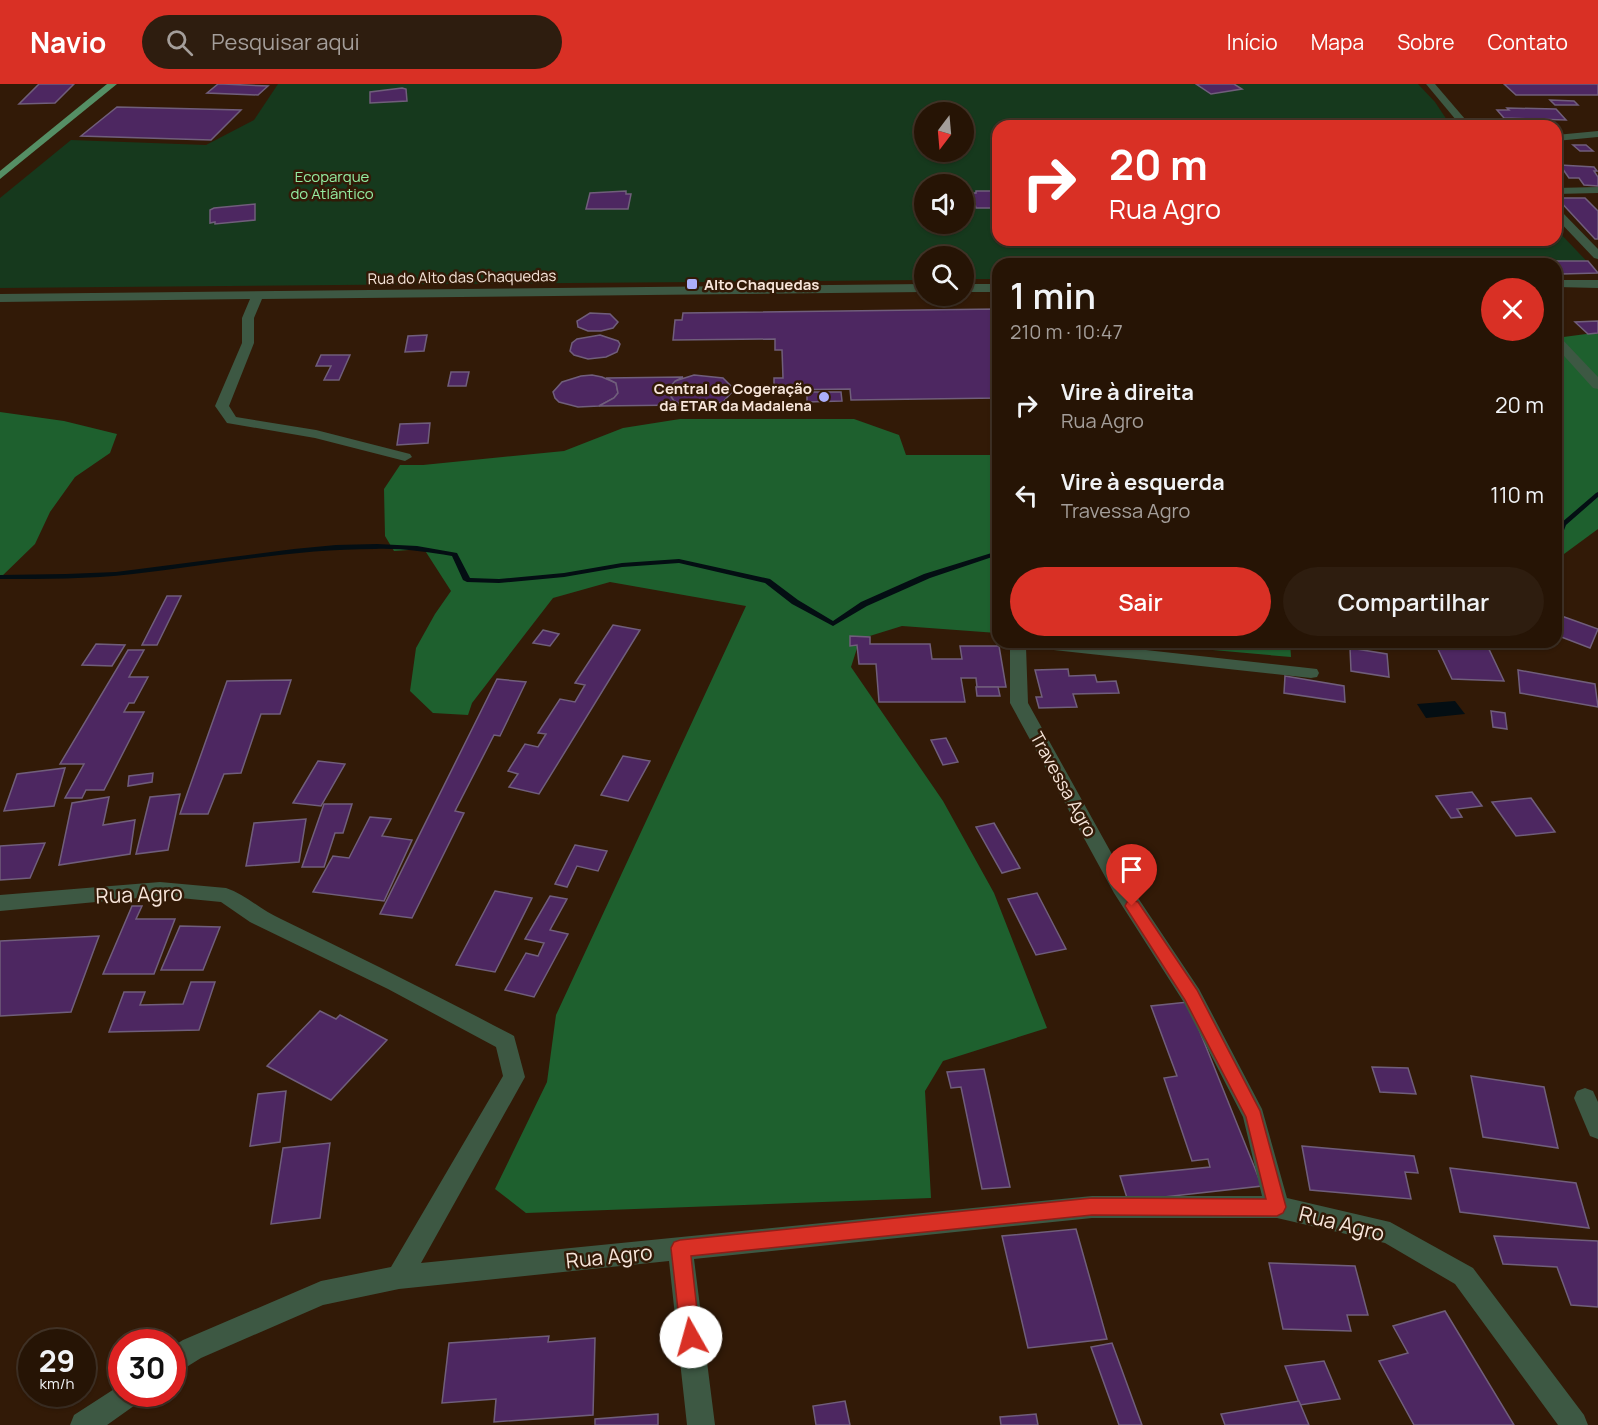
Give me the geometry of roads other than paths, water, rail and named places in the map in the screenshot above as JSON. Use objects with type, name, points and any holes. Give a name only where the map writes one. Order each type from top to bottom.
[{"type":"main road","points":[[0,176],[113,84]]},
{"type":"street","points":[[1430,84],[1461,120]]},
{"type":"street","points":[[1562,137],[1598,134]]},
{"type":"street","points":[[1562,191],[1598,190]]},
{"type":"street","points":[[1562,218],[1598,256]]},
{"type":"street","points":[[1562,284],[1598,284]]},
{"type":"street","name":"Rua do Alto das Chaquedas","points":[[0,298],[914,288]]},
{"type":"street","points":[[974,288],[992,288]]},
{"type":"street","points":[[258,294],[248,318],[248,343],[222,406],[232,420],[316,434],[405,457]]},
{"type":"street","points":[[1562,346],[1598,384]]},
{"type":"street","name":"Travessa Agro","points":[[1018,648],[1019,704],[1121,888],[1191,995],[1254,1116],[1277,1207]]},
{"type":"street","points":[[1081,648],[1311,673]]},
{"type":"street","name":"Rua Agro","points":[[0,903],[160,889],[226,895],[257,917],[394,983],[506,1042],[514,1077],[399,1277]]},
{"type":"street","points":[[1585,1098],[1598,1129]]},
{"type":"street","name":"Rua Agro","points":[[399,1277],[1092,1207],[1277,1207],[1390,1233],[1464,1276],[1574,1425]]},
{"type":"street","points":[[680,1248],[701,1425]]},
{"type":"street","points":[[186,1353],[321,1293],[399,1277]]},
{"type":"street","points":[[84,1425],[110,1407]]},
{"type":"waterway","points":[[1562,527],[1598,494]]},
{"type":"waterway","points":[[0,577],[116,574],[294,551],[377,546],[417,548],[455,554],[467,580],[499,581],[564,575],[622,565],[679,561],[767,581],[795,602],[833,624],[864,604],[927,576],[992,555]]},
{"type":"place","name":"Alto Chaquedas","points":[[692,284]]},
{"type":"place","name":"Central de Cogeração da ETAR da Madalena","points":[[824,397]]},
{"type":"park label","name":"Ecoparque do Atlântico","points":[[332,184]]}]
